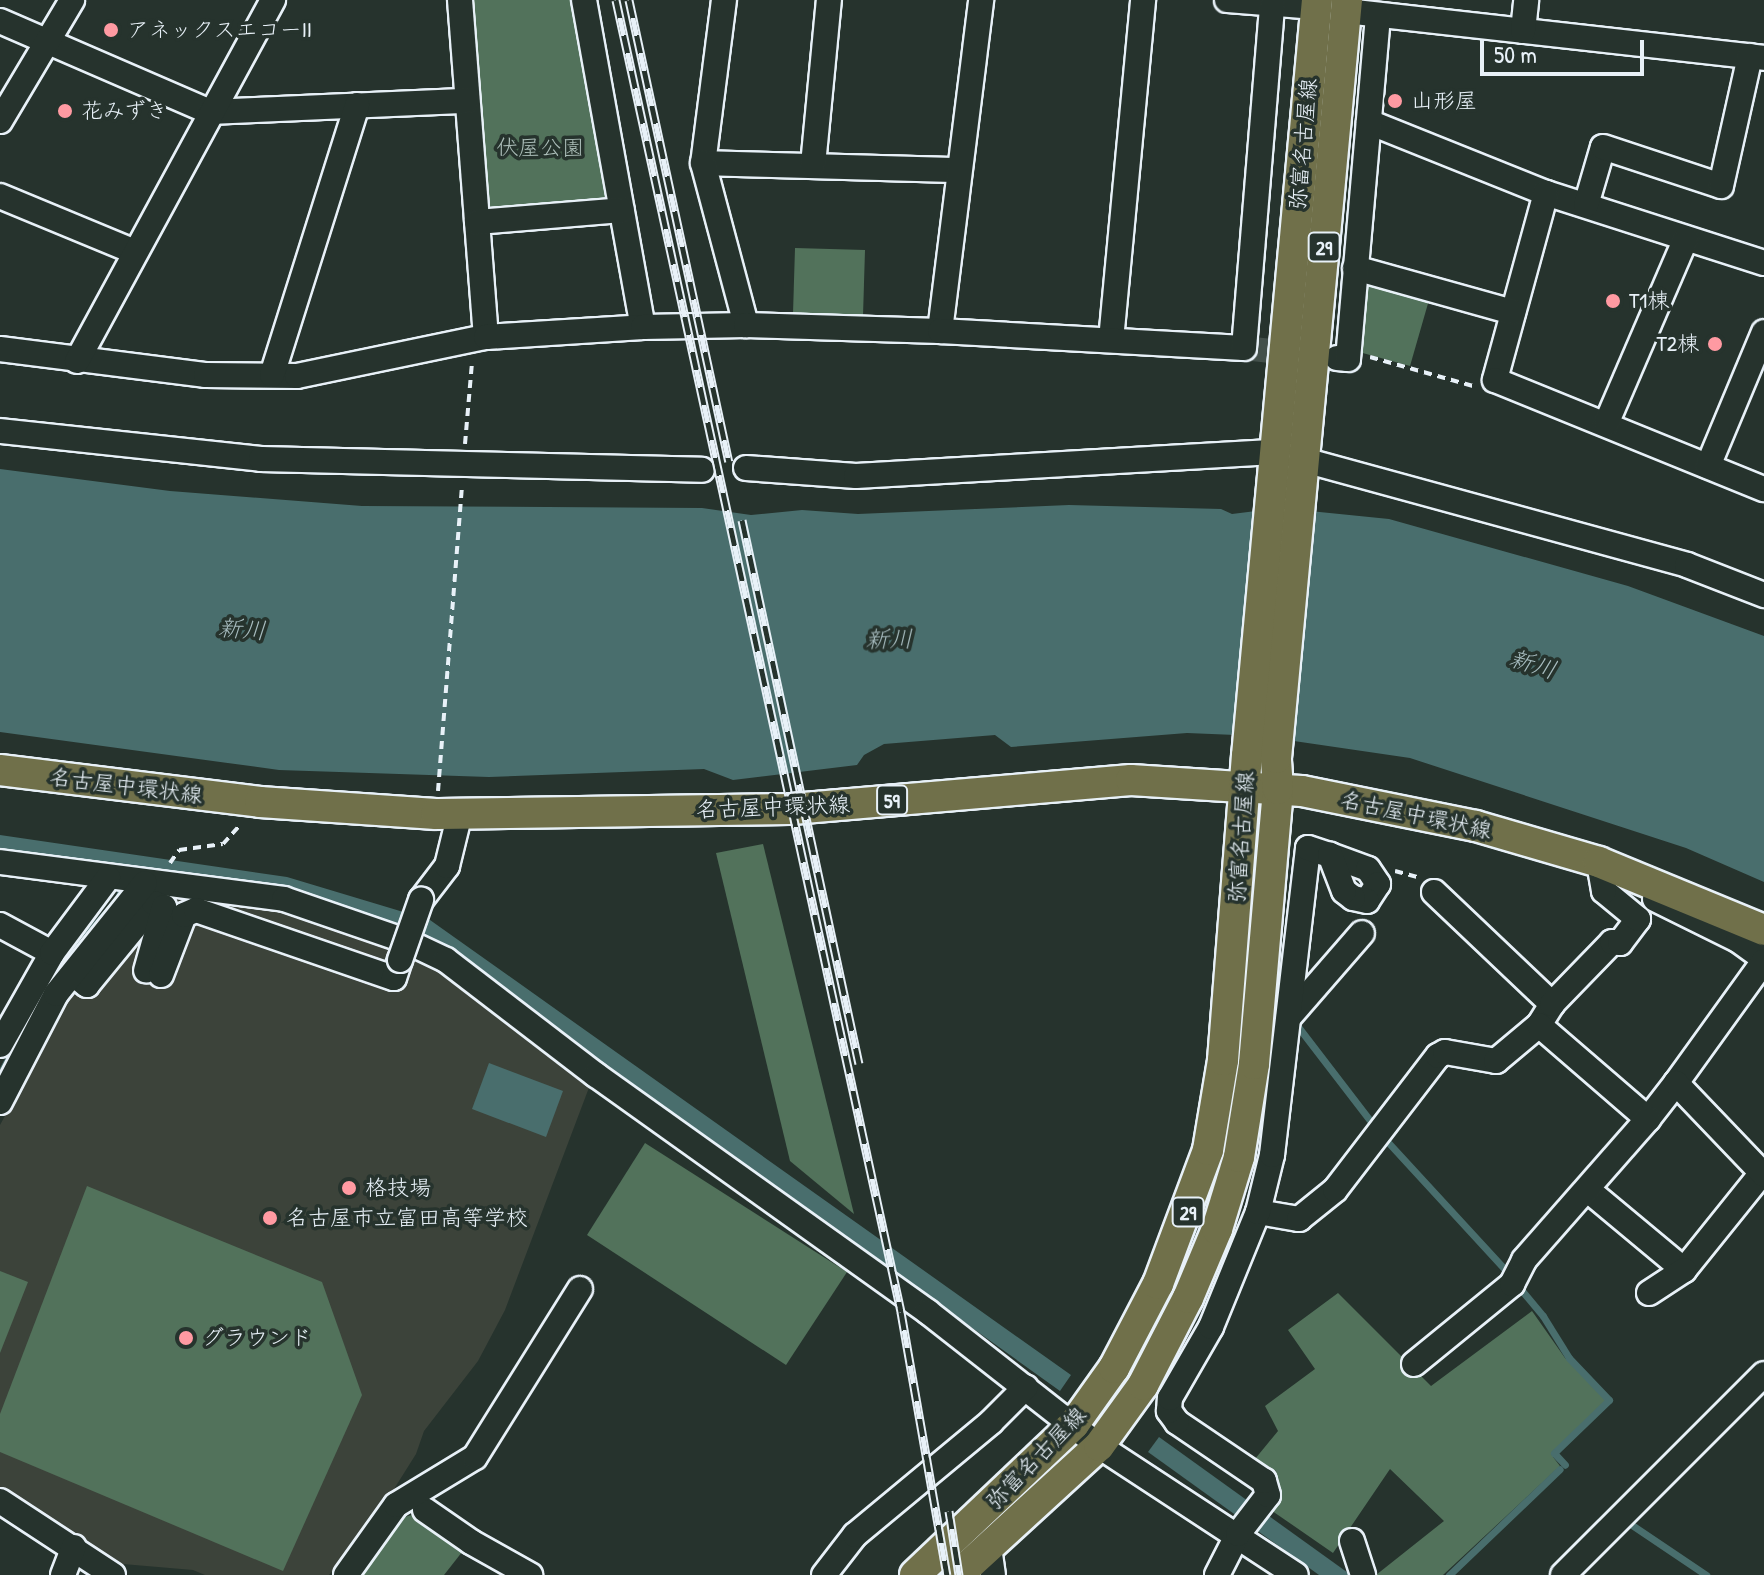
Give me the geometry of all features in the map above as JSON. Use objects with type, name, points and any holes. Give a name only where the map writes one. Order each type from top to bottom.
[{"type":"main road","name":"弥富名古屋線","points":[[915,1575],[1074,1424],[1114,1368],[1158,1284],[1208,1150],[1223,1060],[1246,787],[1262,757],[1286,491],[1274,452],[1316,3]]},
{"type":"main road","name":"弥富名古屋線","points":[[1286,491],[1304,460],[1346,6]]},
{"type":"main road","name":"弥富名古屋線","points":[[958,1575],[991,1561],[1099,1446],[1143,1385],[1188,1298],[1217,1229],[1239,1157],[1254,1064],[1278,789],[1262,757]]},
{"type":"main road","name":"名古屋中環状線","points":[[0,770],[260,802],[448,814],[792,809],[1131,780],[1278,789],[1476,826],[1599,862],[1764,930]]},
{"type":"street","points":[[0,121],[72,0]]},
{"type":"street","points":[[77,361],[273,0]]},
{"type":"street","points":[[460,0],[477,222],[480,338]]},
{"type":"street","points":[[584,0],[643,327]]},
{"type":"street","points":[[724,0],[703,163],[746,325]]},
{"type":"street","points":[[813,165],[829,0]]},
{"type":"street","points":[[940,331],[981,0]]},
{"type":"street","points":[[1111,340],[1143,0]]},
{"type":"street","points":[[1227,0],[1272,5],[1316,3]]},
{"type":"street","points":[[1523,31],[1526,0]]},
{"type":"street","points":[[0,349],[206,375],[297,376],[480,338],[643,327],[746,325],[940,331],[1249,348],[1272,5]]},
{"type":"street","points":[[1346,6],[1378,15],[1757,57],[1721,186],[1603,147],[1586,205]]},
{"type":"street","points":[[1343,355],[1355,268],[1378,15]]},
{"type":"street","points":[[0,21],[210,112],[467,101]]},
{"type":"street","points":[[272,375],[357,105]]},
{"type":"street","points":[[1369,122],[1546,193],[1764,263]]},
{"type":"street","points":[[703,163],[959,170]]},
{"type":"street","points":[[1546,193],[1495,380],[1764,489]]},
{"type":"street","points":[[0,196],[135,252]]},
{"type":"street","points":[[477,222],[622,210]]},
{"type":"street","points":[[1606,424],[1686,238]]},
{"type":"street","points":[[1355,268],[1513,312]]},
{"type":"street","points":[[1708,466],[1764,332]]},
{"type":"street","points":[[0,431],[261,459],[463,467],[702,470]]},
{"type":"street","points":[[746,468],[856,476],[1274,452]]},
{"type":"street","points":[[1304,460],[1687,565],[1764,595]]},
{"type":"street","points":[[73,974],[87,985],[154,903],[164,907],[154,973],[184,915],[196,910],[394,978],[421,900],[447,866],[448,814]]},
{"type":"street","points":[[1217,1575],[1241,1531],[1268,1495],[1264,1481],[1177,1422],[1169,1411],[1170,1398],[1211,1327],[1258,1212],[1272,1155],[1308,848],[1330,855],[1368,869],[1378,884],[1367,901],[1353,898],[1344,891],[1330,855]]},
{"type":"street","points":[[0,862],[284,899],[406,941],[446,960],[596,1075],[928,1312],[1099,1446],[1241,1531],[1296,1575]]},
{"type":"street","points":[[1414,1364],[1512,1284],[1524,1260],[1588,1190],[1676,1083],[1764,960],[1738,940],[1646,895],[1599,862]]},
{"type":"street","points":[[1258,1212],[1299,1219],[1335,1190],[1438,1056],[1445,1052],[1496,1061],[1539,1025],[1552,1004],[1612,942],[1620,943],[1638,919],[1604,891],[1599,862]]},
{"type":"street","points":[[0,1045],[52,953],[108,878]]},
{"type":"street","points":[[0,1102],[56,994],[145,883]]},
{"type":"street","points":[[1434,892],[1552,1004]]},
{"type":"street","points":[[0,925],[52,953]]},
{"type":"street","points":[[1289,1017],[1362,933]]},
{"type":"street","points":[[1539,1025],[1648,1119]]},
{"type":"street","points":[[1649,1293],[1684,1270],[1763,1174],[1676,1083]]},
{"type":"street","points":[[1588,1190],[1684,1270]]},
{"type":"street","points":[[346,1575],[396,1505],[475,1457],[580,1289]]},
{"type":"street","points":[[1563,1575],[1763,1378]]},
{"type":"street","points":[[824,1575],[855,1535],[991,1422],[1026,1387]]},
{"type":"street","points":[[0,1501],[119,1574]]},
{"type":"street","points":[[425,1510],[471,1542],[530,1575]]},
{"type":"street","points":[[1352,1541],[1363,1575]]},
{"type":"street","points":[[63,1575],[74,1547]]},
{"type":"path","points":[[448,814],[463,467],[480,338]]},
{"type":"path","points":[[1343,355],[1482,388],[1495,380]]},
{"type":"path","points":[[174,857],[179,850],[223,844],[260,802]]},
{"type":"path","points":[[1368,869],[1377,866],[1419,877],[1434,892]]},
{"type":"shaded area","name":"名古屋市立富田高等学校","points":[[154,891],[267,908],[379,941],[443,966],[593,1077],[505,1310],[478,1361],[424,1431],[416,1454],[372,1524],[329,1575],[205,1575],[193,1570],[123,1564],[0,1488],[0,1125],[68,1001]]},
{"type":"green space","name":"伏屋公園","points":[[471,0],[576,0],[608,195],[603,204],[486,209]]},
{"type":"green space","points":[[795,248],[865,250],[863,316],[793,314]]},
{"type":"green space","points":[[1366,282],[1429,300],[1410,366],[1359,352]]},
{"type":"green space","points":[[763,844],[854,1214],[790,1161],[716,853]]},
{"type":"green space","points":[[645,1143],[847,1272],[786,1365],[587,1235]]},
{"type":"green space","name":"グラウンド","points":[[87,1186],[322,1282],[362,1395],[283,1571],[0,1452],[0,1414]]},
{"type":"green space","points":[[0,1271],[28,1282],[0,1353]]},
{"type":"green space","points":[[1338,1293],[1431,1386],[1532,1311],[1565,1358],[1608,1401],[1553,1457],[1560,1466],[1443,1575],[1376,1575],[1444,1521],[1390,1469],[1333,1553],[1268,1508],[1279,1492],[1276,1471],[1255,1459],[1278,1431],[1265,1406],[1315,1369],[1288,1330]]},
{"type":"green space","points":[[416,1514],[466,1547],[444,1575],[363,1575],[400,1518]]},
{"type":"water","name":"新川","points":[[0,469],[170,491],[362,506],[702,508],[751,515],[802,510],[858,514],[1069,505],[1221,509],[1232,514],[1280,508],[1389,519],[1628,586],[1764,636],[1764,882],[1686,848],[1410,758],[1260,736],[1187,733],[1011,747],[995,735],[884,744],[864,755],[857,765],[733,780],[704,769],[489,777],[279,770],[0,732]]},
{"type":"water","points":[[0,835],[287,877],[430,920],[1071,1375],[1060,1391],[429,938],[398,926],[0,852]]},
{"type":"water","points":[[489,1063],[563,1091],[546,1137],[472,1109]]},
{"type":"water","points":[[1159,1437],[1351,1575],[1319,1575],[1148,1452]]},
{"type":"waterway","points":[[45,990],[59,965],[118,899],[122,887]]},
{"type":"waterway","points":[[0,1074],[26,1026]]},
{"type":"waterway","points":[[1299,1028],[1375,1127]]},
{"type":"waterway","points":[[1385,1139],[1511,1276]]},
{"type":"waterway","points":[[1518,1286],[1543,1316],[1569,1358],[1609,1400],[1554,1453],[1565,1465]]},
{"type":"waterway","points":[[1449,1575],[1560,1469]]},
{"type":"waterway","points":[[1626,1521],[1706,1575]]},
{"type":"tunnel","points":[[1253,349],[1299,354]]},
{"type":"railway","points":[[616,0],[901,1312],[947,1575]]},
{"type":"railway","points":[[629,0],[729,461]]},
{"type":"railway","points":[[742,520],[859,1064]]},
{"type":"railway","points":[[949,1511],[959,1575]]},
{"type":"place","name":"アネックスエコーII","points":[[111,30]]},
{"type":"place","name":"山形屋","points":[[1395,101]]},
{"type":"place","name":"花みずき","points":[[65,111]]},
{"type":"place","name":"T1棟","points":[[1613,301]]},
{"type":"place","name":"T2棟","points":[[1715,344]]},
{"type":"place","name":"格技場","points":[[349,1188]]},
{"type":"place","name":"名古屋市立富田高等学校","points":[[270,1218]]},
{"type":"place","name":"グラウンド","points":[[186,1338]]}]
